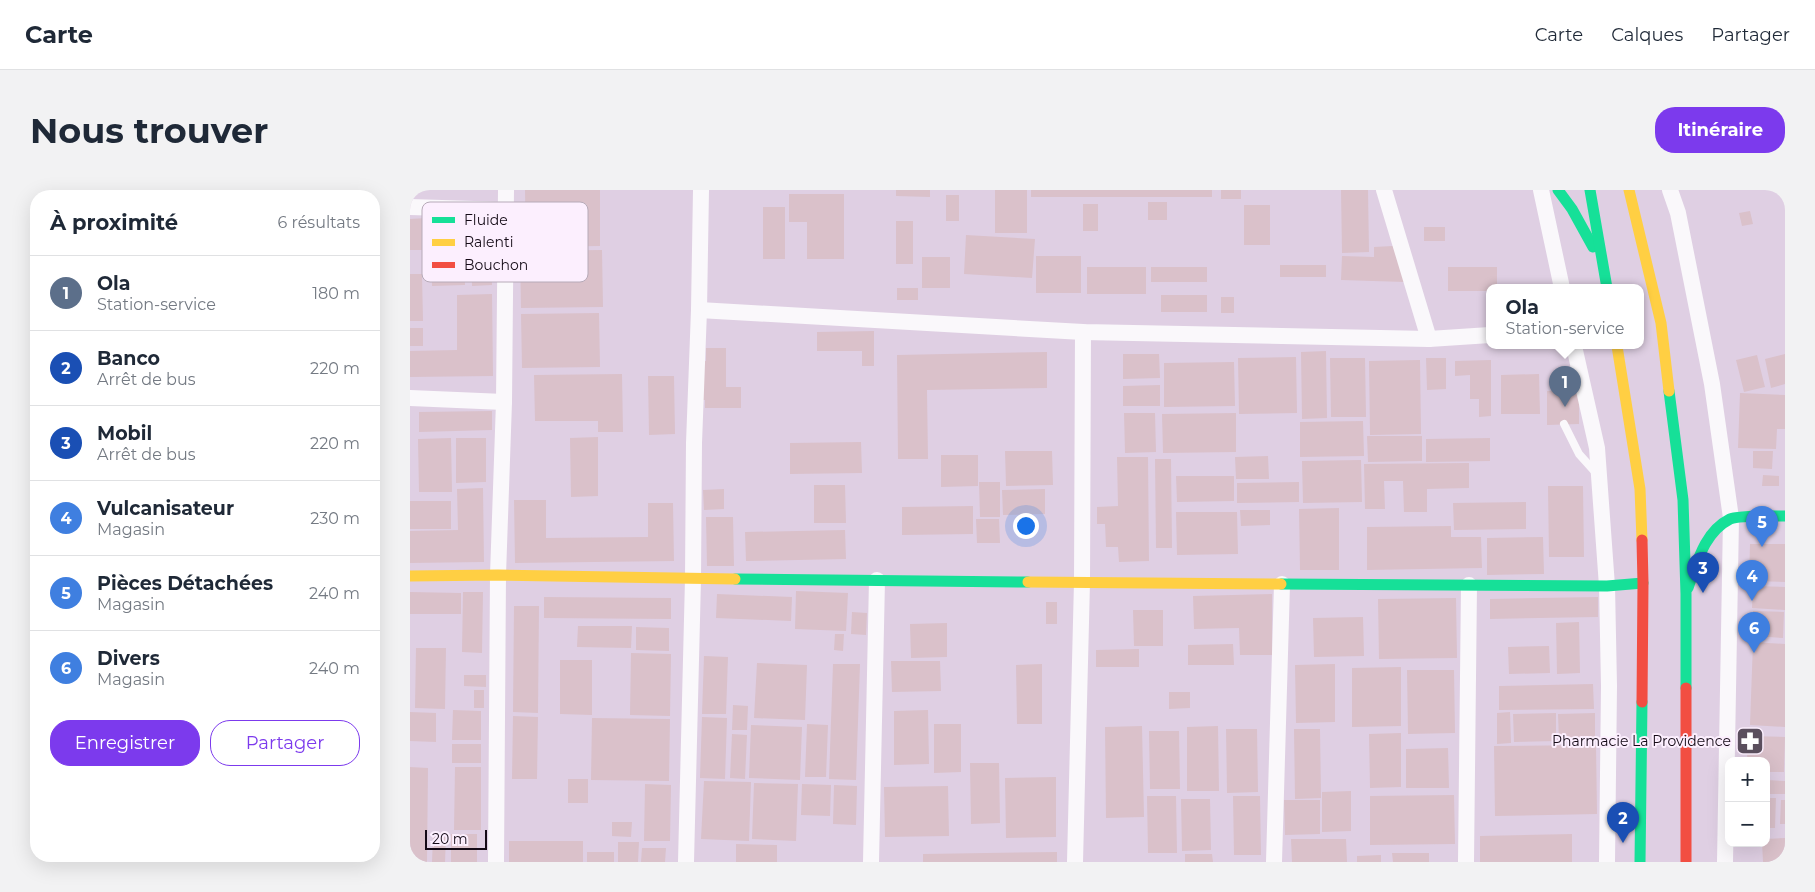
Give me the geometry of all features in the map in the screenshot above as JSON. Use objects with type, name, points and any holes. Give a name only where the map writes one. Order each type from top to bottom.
[{"type":"street","points":[[686,862],[701,190]]},
{"type":"street","points":[[1384,190],[1430,339]]},
{"type":"street","points":[[1541,190],[1561,284]]},
{"type":"street","points":[[1558,190],[1572,210],[1604,266]]},
{"type":"street","points":[[1590,190],[1606,284]]},
{"type":"street","points":[[1629,190],[1661,323],[1683,500],[1686,594],[1686,862]]},
{"type":"street","points":[[1670,190],[1678,213],[1712,384],[1731,518],[1726,862]]},
{"type":"street","points":[[496,862],[498,575],[504,402],[505,282]]},
{"type":"street","points":[[699,310],[1083,332],[1430,339],[1486,335]]},
{"type":"street","points":[[1075,862],[1082,582],[1083,332]]},
{"type":"street","points":[[1575,349],[1597,448],[1607,586],[1609,686],[1607,862]]},
{"type":"street","points":[[1617,349],[1640,489],[1643,583],[1640,862]]},
{"type":"street","points":[[410,398],[504,402]]},
{"type":"street","points":[[1686,594],[1702,548],[1716,530],[1731,518],[1785,516]]},
{"type":"street","points":[[410,576],[498,575],[693,579],[1607,586],[1643,583]]},
{"type":"street","points":[[871,862],[877,580]]},
{"type":"street","points":[[1274,862],[1282,584]]},
{"type":"street","points":[[1466,862],[1469,585]]},
{"type":"lane","points":[[1565,390],[1569,382],[1581,376]]},
{"type":"lane","points":[[1564,424],[1579,454],[1599,476]]},
{"type":"building","points":[[525,190],[600,190],[600,246],[588,246],[588,202],[525,202]]},
{"type":"building","points":[[896,190],[930,190],[930,197],[896,196]]},
{"type":"building","points":[[995,190],[1027,190],[1027,233],[995,233]]},
{"type":"building","points":[[1031,190],[1212,190],[1212,197],[1031,197]]},
{"type":"building","points":[[1221,190],[1241,190],[1241,199],[1221,199]]},
{"type":"building","points":[[1341,190],[1368,190],[1369,252],[1342,253]]},
{"type":"building","points":[[789,194],[844,194],[844,259],[807,259],[807,222],[789,222]]},
{"type":"building","points":[[946,195],[959,195],[959,221],[946,221]]},
{"type":"building","points":[[1148,202],[1167,202],[1167,220],[1148,220]]},
{"type":"building","points":[[1083,204],[1098,204],[1098,231],[1083,231]]},
{"type":"building","points":[[1244,205],[1270,205],[1270,245],[1244,245]]},
{"type":"building","points":[[763,207],[785,207],[785,259],[763,259]]},
{"type":"building","points":[[1750,211],[1753,224],[1742,226],[1739,213]]},
{"type":"building","points":[[422,218],[422,250],[410,250],[410,219]]},
{"type":"building","points":[[896,221],[913,221],[913,264],[896,264]]},
{"type":"building","points":[[1424,227],[1445,227],[1445,241],[1424,241]]},
{"type":"building","points":[[966,235],[1035,239],[1032,278],[964,274]]},
{"type":"building","points":[[1393,246],[1405,282],[1341,280],[1342,256],[1374,257],[1374,247]]},
{"type":"building","points":[[588,250],[602,250],[603,307],[521,308],[521,282],[588,282]]},
{"type":"building","points":[[1036,256],[1081,256],[1081,293],[1036,293]]},
{"type":"building","points":[[922,257],[950,257],[950,288],[922,288]]},
{"type":"building","points":[[1280,265],[1326,265],[1326,277],[1280,277]]},
{"type":"building","points":[[1087,267],[1146,267],[1146,294],[1087,294]]},
{"type":"building","points":[[1151,267],[1207,267],[1207,282],[1151,282]]},
{"type":"building","points":[[1448,267],[1497,267],[1497,284],[1486,284],[1486,291],[1448,291]]},
{"type":"building","points":[[410,274],[422,274],[423,321],[410,321]]},
{"type":"building","points":[[432,282],[465,282],[465,285],[432,286]]},
{"type":"building","points":[[472,282],[492,282],[492,285],[472,286]]},
{"type":"building","points":[[897,288],[918,288],[918,300],[897,300]]},
{"type":"building","points":[[492,294],[493,376],[410,377],[410,351],[457,350],[457,295]]},
{"type":"building","points":[[1161,295],[1207,295],[1207,312],[1161,312]]},
{"type":"building","points":[[1221,297],[1234,297],[1234,313],[1221,313]]},
{"type":"building","points":[[599,313],[600,367],[522,368],[521,314]]},
{"type":"building","points":[[410,328],[423,328],[423,346],[410,346]]},
{"type":"building","points":[[874,331],[874,366],[862,366],[862,351],[817,351],[817,332]]},
{"type":"building","points":[[706,348],[726,348],[726,387],[741,387],[741,408],[705,408],[705,400],[702,400],[702,361],[706,361]]},
{"type":"building","points":[[1326,351],[1327,418],[1302,419],[1301,352]]},
{"type":"building","points":[[1047,352],[1047,388],[927,390],[928,459],[898,459],[897,355]]},
{"type":"building","points":[[1123,354],[1159,354],[1160,378],[1123,379]]},
{"type":"building","points":[[1785,354],[1785,384],[1771,388],[1765,359]]},
{"type":"building","points":[[1757,355],[1765,387],[1744,392],[1736,360]]},
{"type":"building","points":[[1296,357],[1297,413],[1239,414],[1238,358]]},
{"type":"building","points":[[1330,358],[1365,358],[1366,417],[1331,417]]},
{"type":"building","points":[[1426,358],[1446,358],[1446,389],[1427,390]]},
{"type":"building","points":[[1420,360],[1421,434],[1370,435],[1369,361]]},
{"type":"building","points":[[1491,360],[1491,416],[1479,417],[1479,399],[1470,399],[1470,375],[1455,376],[1455,361]]},
{"type":"building","points":[[1234,362],[1235,406],[1164,407],[1164,363]]},
{"type":"building","points":[[622,374],[623,432],[598,432],[598,421],[535,421],[534,375]]},
{"type":"building","points":[[1539,374],[1540,414],[1501,414],[1501,375]]},
{"type":"building","points":[[648,376],[674,376],[675,434],[649,435]]},
{"type":"building","points":[[1160,385],[1160,406],[1123,406],[1123,386]]},
{"type":"building","points":[[1579,390],[1579,424],[1547,425],[1547,391]]},
{"type":"building","points":[[1740,393],[1785,395],[1785,429],[1777,429],[1776,449],[1738,448]]},
{"type":"building","points":[[492,411],[492,430],[419,432],[419,412]]},
{"type":"building","points":[[1124,413],[1155,413],[1156,452],[1125,453]]},
{"type":"building","points":[[1236,413],[1236,452],[1163,453],[1162,414]]},
{"type":"building","points":[[1363,421],[1364,456],[1300,457],[1300,422]]},
{"type":"building","points":[[1367,436],[1422,436],[1422,461],[1368,462]]},
{"type":"building","points":[[598,437],[598,496],[571,497],[570,438]]},
{"type":"building","points":[[451,438],[452,492],[419,492],[418,439]]},
{"type":"building","points":[[456,438],[486,438],[486,482],[456,483]]},
{"type":"building","points":[[1490,438],[1490,461],[1426,462],[1426,439]]},
{"type":"building","points":[[861,442],[862,473],[790,474],[790,443]]},
{"type":"building","points":[[1005,451],[1052,451],[1053,485],[1006,486]]},
{"type":"building","points":[[1753,451],[1773,451],[1772,469],[1753,468]]},
{"type":"building","points":[[941,455],[978,455],[978,486],[941,487]]},
{"type":"building","points":[[1268,456],[1269,479],[1236,479],[1235,457]]},
{"type":"building","points":[[1117,457],[1148,457],[1149,561],[1119,562],[1118,547],[1106,547],[1105,524],[1097,524],[1097,507],[1118,506]]},
{"type":"building","points":[[1155,459],[1171,459],[1172,548],[1156,548]]},
{"type":"building","points":[[1361,460],[1362,502],[1303,503],[1302,461]]},
{"type":"building","points":[[1469,463],[1469,488],[1427,489],[1427,512],[1404,512],[1403,481],[1384,481],[1385,509],[1365,509],[1364,464]]},
{"type":"building","points":[[1763,475],[1779,476],[1779,486],[1762,486]]},
{"type":"building","points":[[1176,476],[1234,476],[1234,501],[1177,502]]},
{"type":"building","points":[[979,482],[1000,482],[1000,517],[980,517]]},
{"type":"building","points":[[1299,482],[1299,502],[1237,503],[1237,483]]},
{"type":"building","points":[[814,485],[845,485],[846,523],[814,523]]},
{"type":"building","points":[[1548,486],[1583,486],[1584,557],[1549,557]]},
{"type":"building","points":[[483,488],[484,562],[410,563],[410,531],[458,530],[457,489]]},
{"type":"building","points":[[724,489],[724,509],[704,510],[703,490]]},
{"type":"building","points":[[1045,489],[1045,514],[1003,515],[1002,490]]},
{"type":"building","points":[[514,500],[546,500],[546,538],[648,537],[648,503],[673,503],[674,561],[515,563]]},
{"type":"building","points":[[410,501],[451,501],[451,529],[410,529]]},
{"type":"building","points":[[1526,502],[1526,529],[1454,530],[1453,503]]},
{"type":"building","points":[[973,506],[973,534],[902,535],[902,507]]},
{"type":"building","points":[[1339,508],[1339,570],[1300,570],[1299,509]]},
{"type":"building","points":[[1240,510],[1270,510],[1270,525],[1241,526]]},
{"type":"building","points":[[1176,512],[1237,512],[1238,554],[1177,555]]},
{"type":"building","points":[[706,517],[733,517],[734,566],[707,566]]},
{"type":"building","points":[[976,519],[999,519],[1000,543],[977,543]]},
{"type":"building","points":[[1451,526],[1451,537],[1481,537],[1482,568],[1367,570],[1367,527]]},
{"type":"building","points":[[845,530],[846,559],[746,561],[745,532]]},
{"type":"building","points":[[1543,537],[1544,574],[1487,575],[1487,538]]},
{"type":"building","points":[[1750,544],[1785,544],[1785,582],[1749,581]]},
{"type":"building","points":[[1753,586],[1785,587],[1785,610],[1752,608]]},
{"type":"building","points":[[796,591],[848,593],[846,631],[795,629]]},
{"type":"building","points":[[410,592],[461,593],[461,614],[410,614]]},
{"type":"building","points":[[463,592],[483,592],[482,653],[462,652]]},
{"type":"building","points":[[717,594],[792,597],[791,621],[716,618]]},
{"type":"building","points":[[1272,594],[1272,655],[1240,655],[1239,628],[1194,629],[1193,596]]},
{"type":"building","points":[[544,597],[671,598],[671,619],[544,618]]},
{"type":"building","points":[[1598,597],[1598,617],[1490,619],[1490,599]]},
{"type":"building","points":[[1456,598],[1457,658],[1379,659],[1378,599]]},
{"type":"building","points":[[1046,602],[1057,602],[1057,624],[1046,624]]},
{"type":"building","points":[[514,606],[539,606],[538,713],[513,712]]},
{"type":"building","points":[[1133,610],[1163,610],[1163,646],[1134,646]]},
{"type":"building","points":[[1753,611],[1784,612],[1783,638],[1752,636]]},
{"type":"building","points":[[852,612],[867,613],[866,635],[851,634]]},
{"type":"building","points":[[1363,617],[1364,656],[1314,657],[1313,618]]},
{"type":"building","points":[[1579,622],[1580,673],[1557,674],[1556,623]]},
{"type":"building","points":[[947,623],[947,657],[911,658],[910,624]]},
{"type":"building","points":[[578,626],[632,626],[631,648],[577,647]]},
{"type":"building","points":[[636,627],[669,628],[669,651],[636,650]]},
{"type":"building","points":[[835,634],[844,634],[843,651],[834,650]]},
{"type":"building","points":[[1753,642],[1785,644],[1785,727],[1750,725]]},
{"type":"building","points":[[1233,644],[1234,665],[1188,665],[1188,645]]},
{"type":"building","points":[[1549,646],[1550,673],[1509,674],[1508,647]]},
{"type":"building","points":[[416,648],[446,648],[445,709],[415,708]]},
{"type":"building","points":[[1139,649],[1139,667],[1096,667],[1096,650]]},
{"type":"building","points":[[631,653],[671,654],[670,716],[630,715]]},
{"type":"building","points":[[704,656],[728,657],[726,714],[702,714]]},
{"type":"building","points":[[560,660],[592,660],[592,715],[560,714]]},
{"type":"building","points":[[891,661],[940,661],[941,691],[892,692]]},
{"type":"building","points":[[757,663],[807,665],[805,720],[754,718]]},
{"type":"building","points":[[833,664],[860,664],[856,780],[829,779]]},
{"type":"building","points":[[1042,664],[1042,724],[1017,724],[1016,665]]},
{"type":"building","points":[[1335,664],[1335,722],[1296,723],[1295,665]]},
{"type":"building","points":[[1401,667],[1401,726],[1352,727],[1352,668]]},
{"type":"building","points":[[1407,670],[1454,670],[1455,733],[1408,734]]},
{"type":"building","points":[[464,675],[486,675],[486,687],[464,686]]},
{"type":"building","points":[[1593,684],[1594,709],[1499,710],[1499,686]]},
{"type":"building","points":[[474,690],[484,690],[484,708],[474,708]]},
{"type":"building","points":[[1169,692],[1190,692],[1190,708],[1169,709]]},
{"type":"building","points":[[733,705],[748,706],[747,730],[732,730]]},
{"type":"building","points":[[453,710],[481,711],[481,740],[452,740]]},
{"type":"building","points":[[928,710],[929,764],[894,765],[894,711]]},
{"type":"building","points":[[410,712],[436,713],[436,742],[410,741]]},
{"type":"building","points":[[1510,712],[1511,743],[1497,744],[1497,713]]},
{"type":"building","points":[[1556,713],[1556,741],[1514,742],[1513,714]]},
{"type":"building","points":[[1595,713],[1595,740],[1559,741],[1558,714]]},
{"type":"building","points":[[513,716],[538,717],[537,779],[512,779]]},
{"type":"building","points":[[702,717],[727,718],[725,779],[700,778]]},
{"type":"building","points":[[592,718],[670,719],[669,781],[591,780]]},
{"type":"building","points":[[807,724],[828,725],[826,777],[805,777]]},
{"type":"building","points":[[934,724],[961,724],[961,772],[934,773]]},
{"type":"building","points":[[751,725],[802,727],[800,780],[749,778]]},
{"type":"building","points":[[1142,726],[1144,817],[1106,818],[1105,727]]},
{"type":"building","points":[[1218,726],[1219,791],[1187,791],[1187,727]]},
{"type":"building","points":[[1226,729],[1257,729],[1258,792],[1227,793]]},
{"type":"building","points":[[1294,729],[1320,729],[1321,798],[1295,799]]},
{"type":"building","points":[[1149,731],[1179,731],[1180,789],[1150,789]]},
{"type":"building","points":[[1401,733],[1401,787],[1370,788],[1369,734]]},
{"type":"building","points":[[732,734],[747,735],[745,779],[730,778]]},
{"type":"building","points":[[1748,736],[1785,737],[1784,772],[1770,772],[1770,757],[1747,757]]},
{"type":"building","points":[[452,744],[481,744],[481,763],[452,763]]},
{"type":"building","points":[[1596,745],[1597,814],[1495,816],[1494,746]]},
{"type":"building","points":[[1448,748],[1449,788],[1406,788],[1406,749]]},
{"type":"building","points":[[970,763],[999,763],[1000,823],[971,824]]},
{"type":"building","points":[[410,767],[428,768],[427,862],[410,862]]},
{"type":"building","points":[[455,767],[481,767],[481,830],[454,830]]},
{"type":"building","points":[[1056,777],[1056,837],[1006,838],[1005,778]]},
{"type":"building","points":[[568,779],[588,779],[588,803],[568,803]]},
{"type":"building","points":[[1770,780],[1785,781],[1785,794],[1770,794]]},
{"type":"building","points":[[704,781],[751,782],[749,841],[701,839]]},
{"type":"building","points":[[754,783],[798,784],[796,841],[752,839]]},
{"type":"building","points":[[645,784],[671,785],[670,841],[644,841]]},
{"type":"building","points":[[802,784],[831,785],[830,816],[801,815]]},
{"type":"building","points":[[834,785],[857,786],[856,825],[833,824]]},
{"type":"building","points":[[948,786],[949,836],[885,837],[884,787]]},
{"type":"building","points":[[1351,791],[1351,831],[1322,832],[1322,792]]},
{"type":"building","points":[[1454,795],[1455,844],[1370,845],[1370,796]]},
{"type":"building","points":[[1147,796],[1176,796],[1177,853],[1148,853]]},
{"type":"building","points":[[1233,796],[1260,796],[1261,855],[1234,855]]},
{"type":"building","points":[[1770,798],[1776,798],[1775,828],[1770,828]]},
{"type":"building","points":[[1181,799],[1210,799],[1211,850],[1182,851]]},
{"type":"building","points":[[1284,800],[1320,800],[1320,834],[1285,835]]},
{"type":"building","points":[[1781,800],[1785,800],[1785,824],[1780,824]]},
{"type":"building","points":[[612,822],[632,822],[631,837],[612,836]]},
{"type":"building","points":[[451,834],[477,834],[477,862],[451,862]]},
{"type":"building","points":[[1572,834],[1572,862],[1480,862],[1480,836]]},
{"type":"building","points":[[433,837],[446,837],[445,862],[432,862]]},
{"type":"building","points":[[1785,838],[1785,862],[1763,862],[1762,847],[1770,847],[1770,839]]},
{"type":"building","points":[[1291,839],[1346,839],[1347,862],[1292,862]]},
{"type":"building","points":[[509,841],[583,841],[583,862],[509,862]]},
{"type":"building","points":[[618,842],[639,842],[638,862],[618,862]]},
{"type":"building","points":[[736,844],[777,845],[777,862],[736,862]]},
{"type":"building","points":[[642,848],[666,848],[665,862],[641,862]]},
{"type":"building","points":[[587,852],[614,852],[614,862],[587,862]]},
{"type":"building","points":[[1057,852],[1057,862],[923,862],[923,854]]},
{"type":"building","points":[[1392,853],[1429,853],[1429,862],[1393,862]]},
{"type":"building","points":[[1185,854],[1212,854],[1213,862],[1185,862]]},
{"type":"building","points":[[1381,855],[1381,862],[1357,862],[1357,856]]},
{"type":"traffic: fast","points":[[1558,190],[1572,209],[1593,247]]},
{"type":"traffic: fast","points":[[1590,190],[1606,284]]},
{"type":"traffic: fast","points":[[1669,391],[1683,500],[1686,688]]},
{"type":"traffic: fast","points":[[1688,588],[1703,549],[1721,525],[1730,519],[1740,517],[1785,516]]},
{"type":"traffic: fast","points":[[735,579],[1028,582]]},
{"type":"traffic: fast","points":[[1281,584],[1607,586],[1643,583]]},
{"type":"traffic: fast","points":[[1640,862],[1642,702]]},
{"type":"traffic: slow","points":[[1629,190],[1661,323],[1669,391]]},
{"type":"traffic: slow","points":[[1617,349],[1640,489],[1642,540]]},
{"type":"traffic: slow","points":[[410,576],[498,575],[735,579]]},
{"type":"traffic: slow","points":[[1028,582],[1281,584]]},
{"type":"traffic: jam","points":[[1642,540],[1642,702]]},
{"type":"traffic: jam","points":[[1686,688],[1686,862]]},
{"type":"place","name":"Ola","points":[[1565,407]]},
{"type":"place","name":"Pièces Détachées","points":[[1762,547]]},
{"type":"place","name":"Mobil","points":[[1703,593]]},
{"type":"place","name":"Vulcanisateur","points":[[1752,601]]},
{"type":"place","name":"Divers","points":[[1754,653]]},
{"type":"place","name":"Pharmacie La Providence","points":[[1750,741]]},
{"type":"place","name":"Banco","points":[[1623,843]]}]
